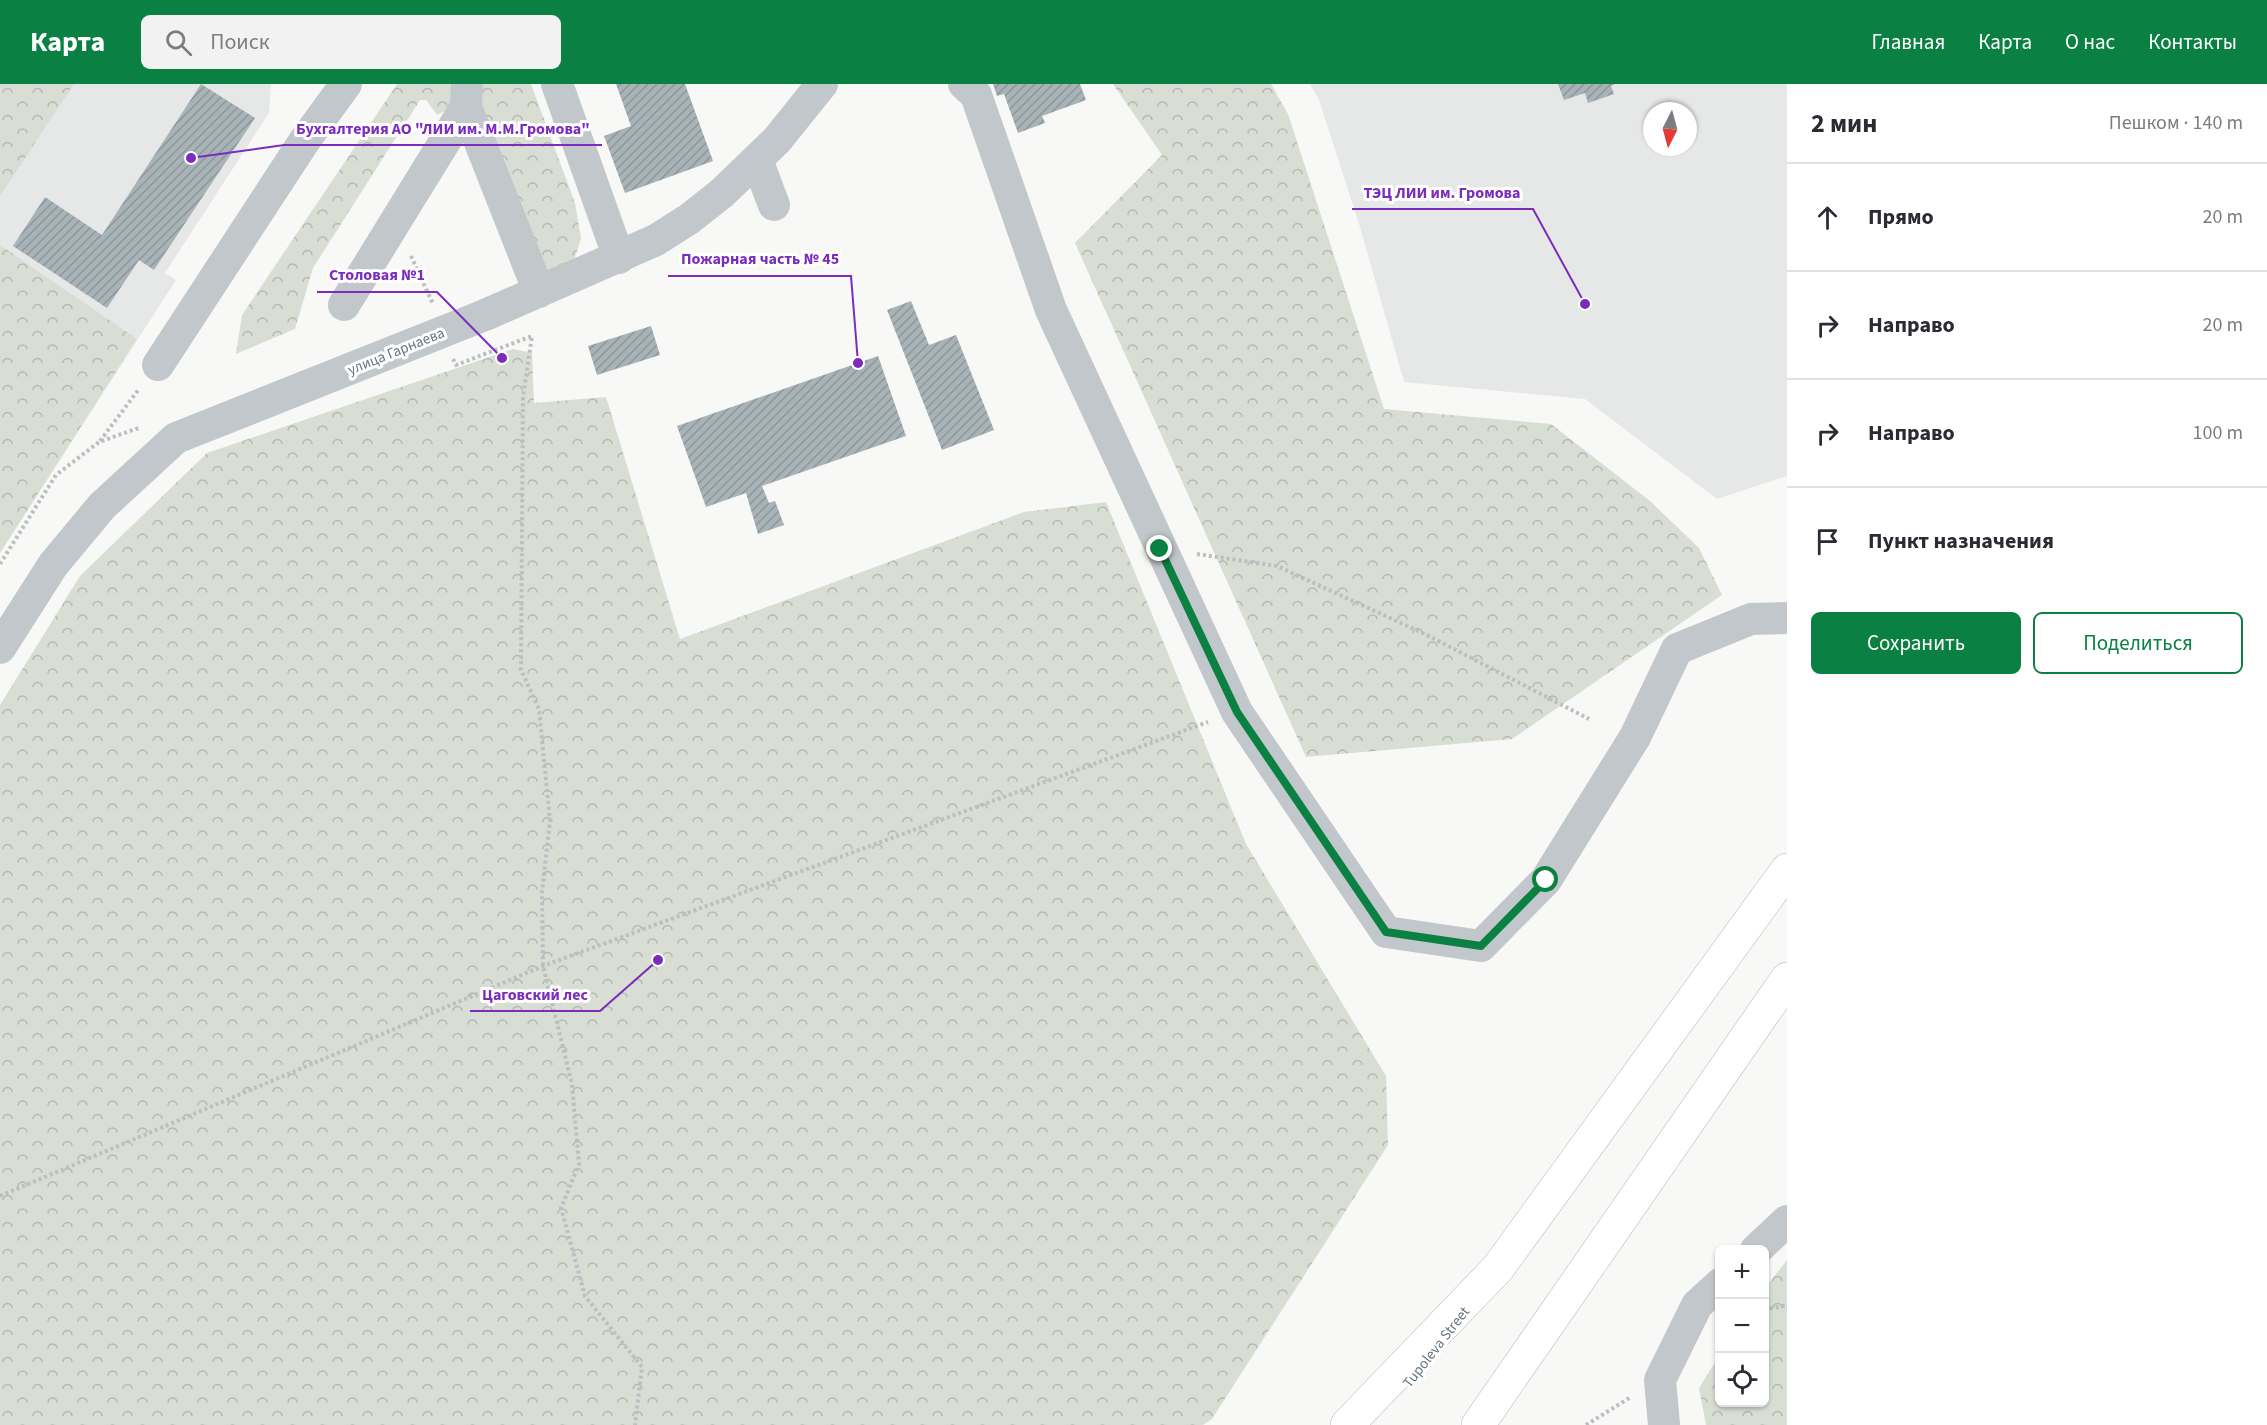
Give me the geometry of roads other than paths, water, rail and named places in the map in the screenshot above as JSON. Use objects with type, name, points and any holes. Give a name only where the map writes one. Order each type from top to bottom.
[{"type":"main road","points":[[1347,1425],[1498,1268],[1787,870]]},
{"type":"main road","points":[[1478,1425],[1528,1349],[1787,979]]},
{"type":"main road","name":"Tupoleva Street","points":[[1375,1425],[1498,1268]]},
{"type":"main road","points":[[1461,1425],[1528,1349]]},
{"type":"street","points":[[158,365],[305,140],[346,84]]},
{"type":"street","points":[[557,84],[619,258]]},
{"type":"street","name":"улица Гарнаева","points":[[0,648],[54,565],[102,506],[176,438],[443,332],[619,258],[689,219],[722,193],[757,160],[822,84]]},
{"type":"street","points":[[964,84],[976,95],[1051,310],[1237,712],[1386,932],[1481,946],[1546,880],[1635,737],[1677,649],[1751,619],[1787,618]]},
{"type":"street","points":[[344,305],[396,223],[466,96]]},
{"type":"street","points":[[466,96],[539,292]]},
{"type":"street","points":[[757,160],[774,205]]},
{"type":"street","points":[[1761,1245],[1787,1221]]},
{"type":"street","points":[[1664,1425],[1660,1380],[1697,1305],[1715,1288]]},
{"type":"place","name":"Бухгалтерия АО \"ЛИИ им. М.М.Громова\"","points":[[191,158]]},
{"type":"place","name":"ТЭЦ ЛИИ им. Громова","points":[[1585,304]]},
{"type":"place","name":"Столовая №1","points":[[502,358]]},
{"type":"place","name":"Пожарная часть № 45","points":[[858,363]]},
{"type":"place","name":"Цаговский лес","points":[[658,960]]}]
